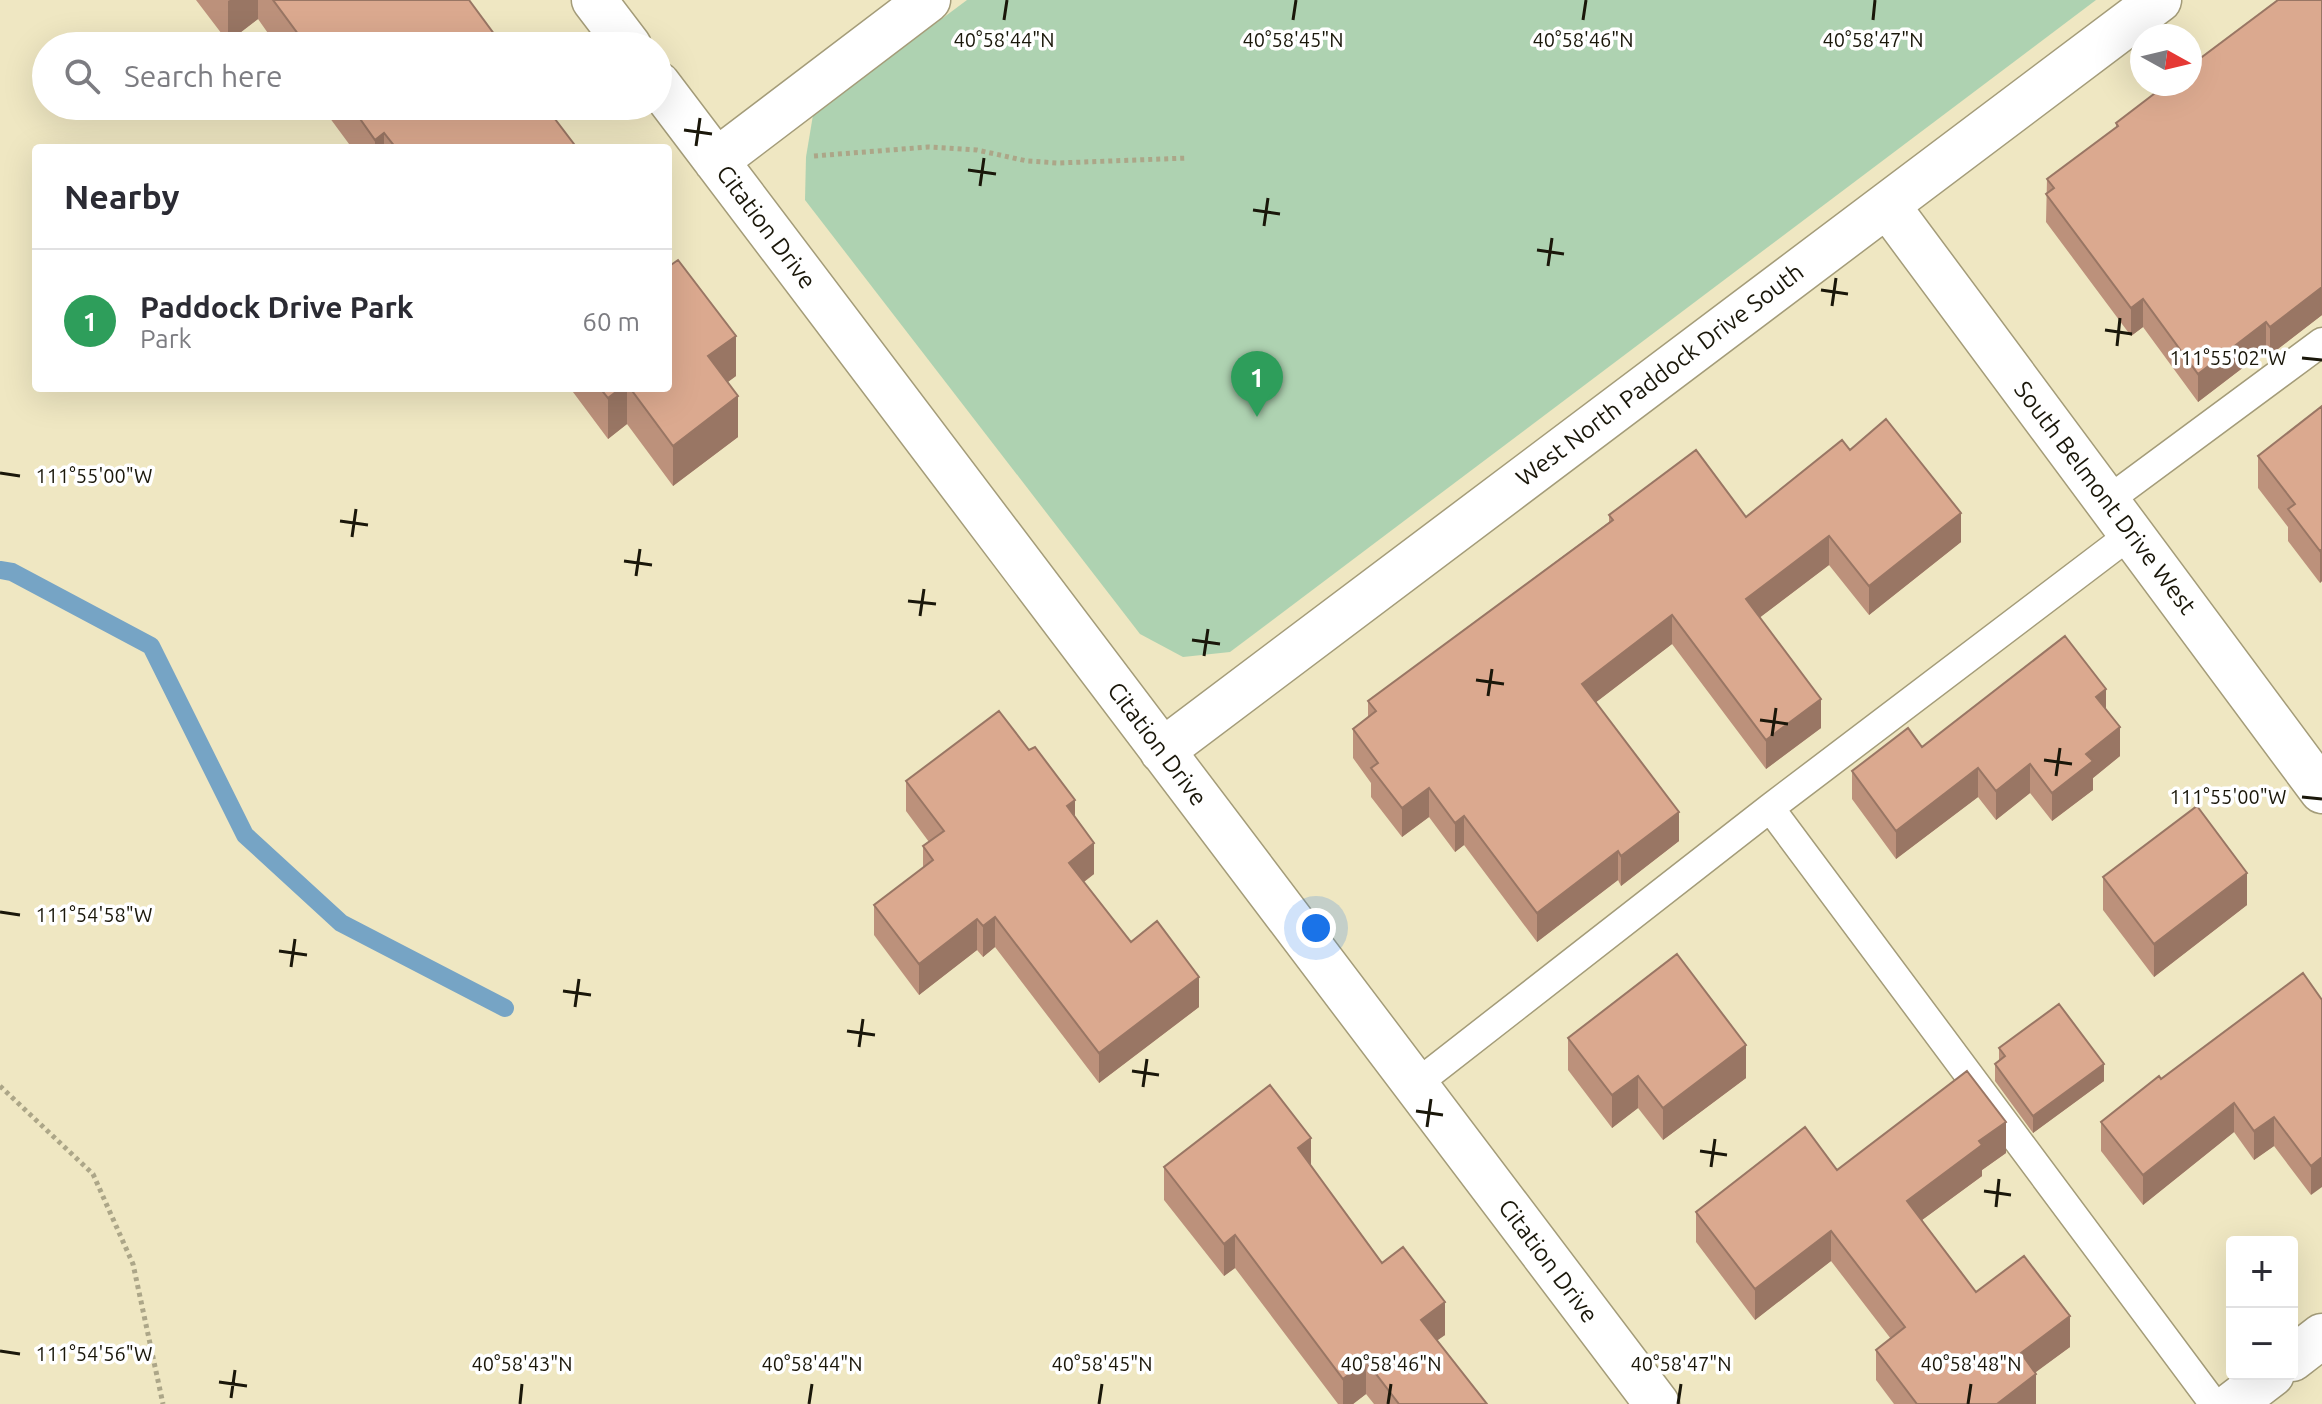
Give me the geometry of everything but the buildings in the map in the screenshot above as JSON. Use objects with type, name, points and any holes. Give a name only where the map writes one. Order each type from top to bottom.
[{"type":"street","points":[[594,0],[618,32]]},
{"type":"street","points":[[716,161],[928,0]]},
{"type":"street","name":"West North Paddock Drive South","points":[[1162,751],[2159,0]]},
{"type":"street","name":"Citation Drive","points":[[672,103],[1657,1404]]},
{"type":"street","name":"South Belmont Drive West","points":[[1887,205],[2322,791]]},
{"type":"street","points":[[2298,1354],[2322,1336]]},
{"type":"street","points":[[2233,1404],[2264,1380]]},
{"type":"lane","points":[[1415,1085],[1770,808],[2119,517],[2322,342]]},
{"type":"lane","points":[[1770,808],[2214,1404]]},
{"type":"path","points":[[806,157],[928,147],[977,150],[1027,161],[1188,158]]},
{"type":"path","points":[[0,1086],[93,1174],[133,1264],[163,1404]]},
{"type":"green space","points":[[967,0],[2096,0],[1230,652],[1183,657],[1140,634],[805,200],[806,157],[813,115]]},
{"type":"waterway","points":[[0,570],[12,572],[151,646],[245,835],[341,923],[505,1008]]},
{"type":"place","name":"Paddock Drive Park","points":[[1257,417]]}]
